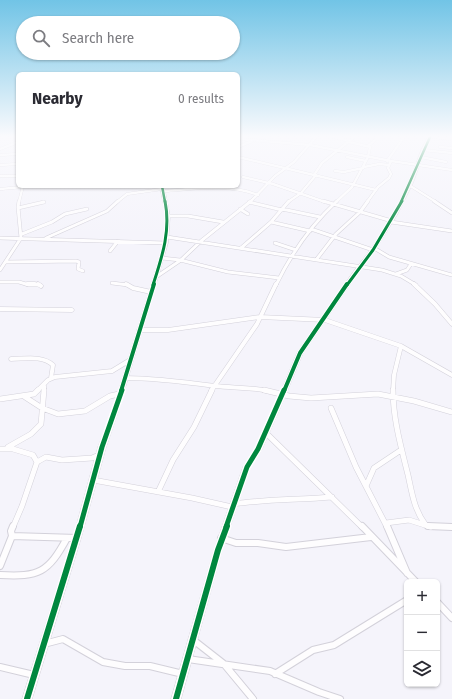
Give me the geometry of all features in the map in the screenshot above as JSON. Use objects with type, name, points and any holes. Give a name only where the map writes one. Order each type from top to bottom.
[{"type":"street","points":[[156,277],[181,260],[223,222],[258,195],[285,170]]},
{"type":"street","points":[[293,170],[353,183],[376,190]]},
{"type":"street","points":[[241,248],[271,222],[288,201],[301,193],[318,170]]},
{"type":"street","points":[[335,171],[344,172],[353,170]]},
{"type":"street","points":[[158,492],[173,460],[194,427],[215,386],[242,347],[260,317],[291,257],[320,217],[352,186],[361,170]]},
{"type":"street","points":[[316,260],[335,236],[360,212],[376,190],[390,177],[388,170]]},
{"type":"street","points":[[176,699],[222,538],[247,467],[283,394],[300,353],[359,267],[374,249],[391,222],[415,170]]},
{"type":"street","points":[[0,176],[16,176]]},
{"type":"street","points":[[243,177],[273,184],[333,205],[391,222],[452,231]]},
{"type":"street","points":[[409,185],[452,213]]},
{"type":"street","points":[[0,189],[16,187]]},
{"type":"street","points":[[22,236],[18,208],[23,188]]},
{"type":"street","points":[[42,239],[62,232],[107,211],[127,194],[162,189],[196,190],[219,188]]},
{"type":"street","points":[[234,188],[258,195]]},
{"type":"street","points":[[27,699],[77,538],[99,455],[115,412],[119,394],[162,258],[166,240],[168,216],[162,189]]},
{"type":"street","points":[[18,208],[44,202]]},
{"type":"street","points":[[249,202],[320,217]]},
{"type":"street","points":[[0,270],[22,236],[52,222],[65,214],[87,208]]},
{"type":"street","points":[[240,210],[247,212],[248,214]]},
{"type":"street","points":[[168,216],[188,216],[223,222]]},
{"type":"street","points":[[271,222],[335,236],[374,249],[389,257],[452,275]]},
{"type":"street","points":[[0,238],[22,236],[42,239],[201,241],[396,274],[420,289],[439,307],[452,324]]},
{"type":"street","points":[[110,251],[118,241]]},
{"type":"street","points":[[275,243],[296,250]]},
{"type":"street","points":[[162,258],[181,260],[238,274],[279,278]]},
{"type":"street","points":[[6,262],[76,261],[79,262],[78,269],[83,271]]},
{"type":"street","points":[[396,274],[407,270],[411,264]]},
{"type":"street","points":[[0,282],[21,282],[29,285],[37,284],[41,286]]},
{"type":"street","points":[[112,283],[124,284],[133,288],[151,292]]},
{"type":"street","points":[[0,309],[72,310]]},
{"type":"street","points":[[139,330],[168,330],[260,317],[323,320],[334,322],[401,346],[452,375]]},
{"type":"street","points":[[401,346],[394,372],[393,396],[400,450],[414,503],[425,524]]},
{"type":"street","points":[[11,359],[36,359],[50,362],[53,365],[51,378]]},
{"type":"street","points":[[0,399],[36,393],[51,378],[57,376],[77,376],[112,371],[130,360]]},
{"type":"street","points":[[125,378],[142,378],[215,386],[254,388],[313,398],[347,397],[373,394],[393,396],[429,404],[452,412]]},
{"type":"street","points":[[1,449],[16,444],[39,427],[42,419],[44,386]]},
{"type":"street","points":[[24,396],[42,408],[57,414],[82,412],[110,396],[119,394]]},
{"type":"street","points":[[331,408],[346,445],[386,523],[408,575]]},
{"type":"street","points":[[265,432],[282,451],[357,520],[371,537],[413,579]]},
{"type":"street","points":[[1,449],[14,448],[33,455],[37,462]]},
{"type":"street","points":[[366,486],[374,468],[400,450]]},
{"type":"street","points":[[0,566],[12,536],[11,531],[22,506],[37,462],[46,457],[62,460],[92,458],[99,455]]},
{"type":"street","points":[[93,480],[232,506],[259,500],[303,500],[332,497]]},
{"type":"street","points":[[386,523],[409,520],[433,527],[452,528]]},
{"type":"street","points":[[12,536],[77,538]]},
{"type":"street","points":[[222,538],[236,543],[258,543],[286,547],[371,537]]},
{"type":"street","points":[[0,575],[23,576],[43,571],[57,556],[67,538]]},
{"type":"street","points":[[275,674],[313,650],[334,645],[404,602]]},
{"type":"street","points":[[440,605],[452,618]]},
{"type":"street","points":[[43,644],[63,639],[103,662],[125,666],[150,666],[183,675]]},
{"type":"street","points":[[192,639],[224,664],[253,699]]},
{"type":"street","points":[[187,659],[264,670],[340,699]]},
{"type":"street","points":[[0,667],[34,675]]},
{"type":"cycle path","points":[[176,699],[218,550],[247,467],[258,449],[300,353],[355,273],[373,250],[395,215],[416,170]]},
{"type":"cycle path","points":[[27,699],[77,538],[102,447],[115,412],[166,243],[168,216],[162,188]]}]
